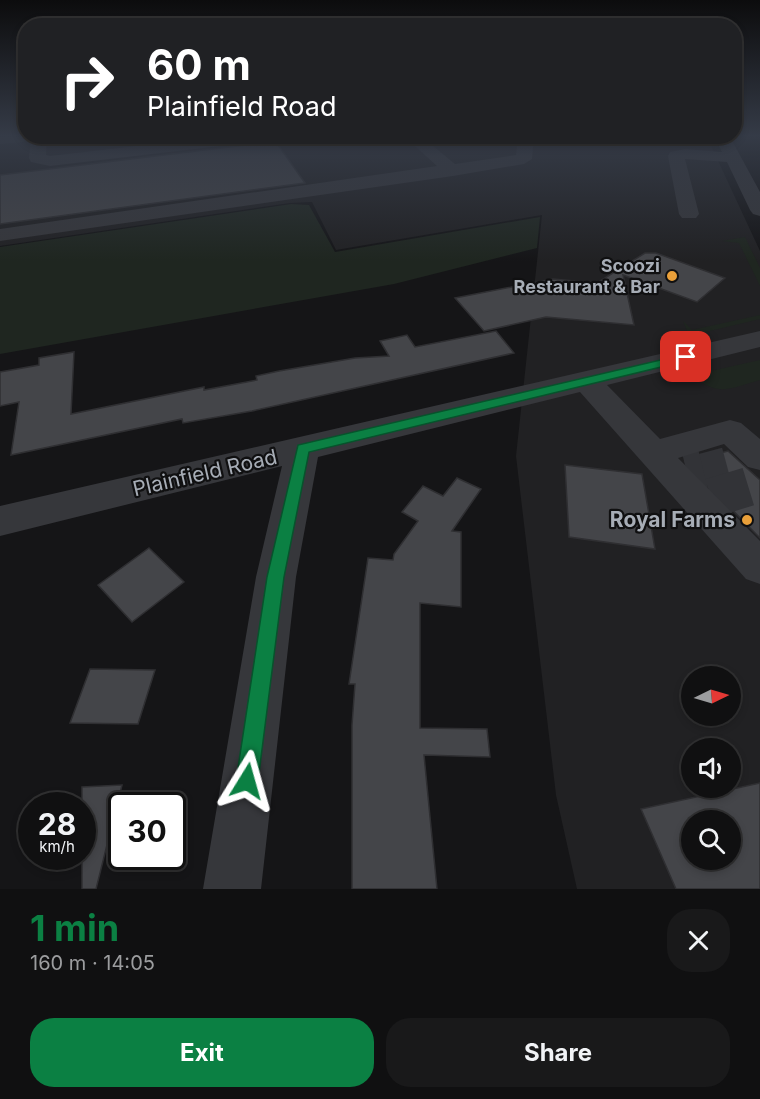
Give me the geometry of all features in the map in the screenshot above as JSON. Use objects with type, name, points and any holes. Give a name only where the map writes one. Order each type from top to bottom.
[{"type":"street","points":[[0,235],[400,178]]},
{"type":"street","points":[[681,178],[689,214]]},
{"type":"street","points":[[744,178],[760,210]]},
{"type":"street","name":"Plainfield Road","points":[[0,521],[760,339]]},
{"type":"street","points":[[586,381],[685,480],[752,552]]},
{"type":"street","points":[[685,480],[730,431],[751,457]]},
{"type":"street","points":[[232,889],[276,577],[303,449]]},
{"type":"shaded area","points":[[0,178],[726,178],[760,251],[760,889],[577,889],[556,795],[516,456],[542,215],[336,250],[312,202],[290,203],[0,246]]},
{"type":"shaded area","points":[[291,204],[309,205],[335,252],[540,217],[537,248],[394,284],[0,354],[0,247]]},
{"type":"shaded area","points":[[745,237],[760,268],[760,286],[739,243],[722,241]]},
{"type":"shaded area","points":[[760,315],[760,319],[689,336],[683,321],[692,330]]},
{"type":"shaded area","points":[[760,360],[760,380],[732,388],[710,387],[693,375]]},
{"type":"building","points":[[0,178],[302,178],[305,183],[0,224]]},
{"type":"building","points":[[645,253],[656,253],[725,278],[697,302],[623,275],[634,325],[546,317],[484,331],[455,298],[553,279],[597,283]]},
{"type":"building","points":[[496,331],[514,353],[252,411],[183,423],[182,419],[11,455],[19,402],[0,406],[0,372],[39,365],[39,358],[74,352],[71,414],[204,387],[204,390],[257,380],[256,376],[279,371],[355,358],[389,356],[380,341],[407,335],[415,347]]},
{"type":"building","name":"Royal Farms","points":[[728,451],[760,480],[760,538],[685,462]]},
{"type":"building","points":[[565,465],[642,474],[655,549],[569,537]]},
{"type":"building","points":[[457,478],[481,489],[452,531],[461,532],[461,607],[420,603],[420,728],[487,729],[490,757],[424,755],[437,889],[352,889],[352,725],[355,684],[349,684],[368,558],[393,560],[394,554],[418,521],[402,512],[423,486],[443,496]]},
{"type":"building","points":[[149,548],[184,582],[132,622],[98,585]]},
{"type":"building","points":[[90,669],[155,670],[138,724],[70,723]]},
{"type":"building","points":[[760,783],[760,889],[676,889],[641,809],[691,798],[741,798],[741,787]]},
{"type":"building","points":[[122,785],[120,792],[108,792],[108,841],[96,889],[82,889],[82,870],[96,870],[96,792],[82,792],[82,787]]},
{"type":"tunnel","points":[[697,470],[738,459]]},
{"type":"tunnel","points":[[687,473],[703,469]]},
{"type":"tunnel","points":[[711,498],[760,483]]},
{"type":"place","name":"Scoozi Restaurant & Bar","points":[[672,276]]},
{"type":"place","name":"Royal Farms","points":[[747,520]]},
{"type":"route","points":[[247,781],[276,577],[285,525],[303,449],[686,357]]}]
